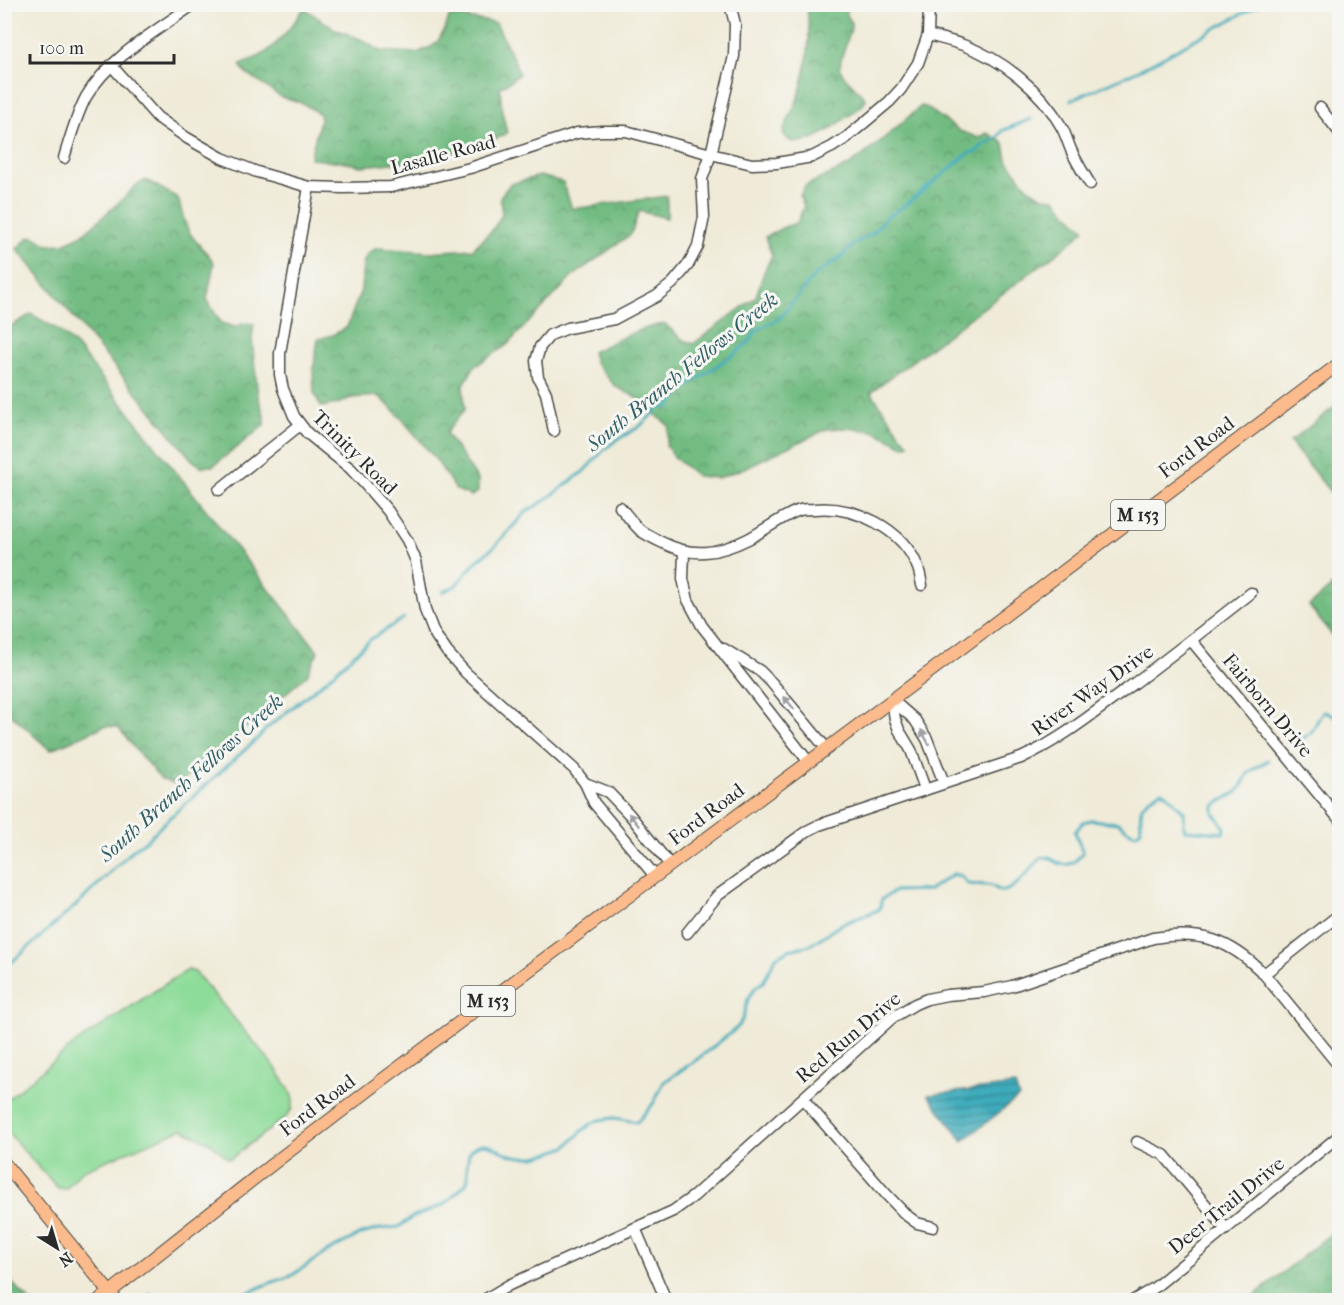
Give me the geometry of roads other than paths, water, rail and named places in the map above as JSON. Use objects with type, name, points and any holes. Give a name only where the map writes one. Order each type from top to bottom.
[{"type":"main road","name":"Ford Road","points":[[109,1298],[289,1151],[1340,363]]},
{"type":"main road","points":[[4,1163],[109,1298]]},
{"type":"street","points":[[64,158],[86,97],[111,65],[194,4]]},
{"type":"street","points":[[554,431],[546,393],[538,377],[536,361],[540,347],[550,335],[568,328],[614,320],[657,296],[673,283],[688,265],[698,246],[704,217],[702,179],[711,154],[734,56],[735,24],[729,4]]},
{"type":"street","name":"Lasalle Road","points":[[111,65],[157,117],[187,138],[222,158],[257,172],[309,187],[391,187],[470,168],[577,133],[602,131],[626,131],[752,164],[777,163],[812,157],[832,147],[878,112],[901,89],[918,63],[927,35],[929,4]]},
{"type":"street","points":[[927,35],[964,45],[1008,69],[1025,83],[1046,104],[1062,127],[1071,152],[1090,184]]},
{"type":"street","points":[[1320,108],[1340,133]]},
{"type":"street","name":"Trinity Road","points":[[309,187],[280,353],[281,382],[286,399],[307,433],[351,469],[399,526],[416,561],[424,610],[434,633],[447,652],[466,673],[574,769],[585,783],[594,803],[655,876]]},
{"type":"street","points":[[219,490],[300,425]]},
{"type":"street","points":[[620,507],[642,531],[684,552],[706,552],[725,548],[748,539],[800,510],[826,507],[852,511],[890,531],[905,547],[917,567],[922,585]]},
{"type":"street","points":[[684,552],[683,579],[688,600],[702,626],[808,761]]},
{"type":"street","name":"River Way Drive","points":[[687,933],[717,896],[807,831],[832,819],[1021,758],[1049,745],[1251,593]]},
{"type":"street","name":"Fairborn Drive","points":[[1191,640],[1340,820]]},
{"type":"street","points":[[717,644],[760,671],[826,748]]},
{"type":"street","points":[[757,694],[772,683]]},
{"type":"street","points":[[892,700],[915,720],[927,739],[944,783]]},
{"type":"street","points":[[892,700],[895,719],[912,750],[925,789]]},
{"type":"street","name":"Trinity Road","points":[[585,783],[608,792],[630,814],[670,865]]},
{"type":"street","points":[[1264,974],[1340,914]]},
{"type":"street","name":"Red Run Drive","points":[[484,1300],[509,1285],[673,1210],[694,1196],[892,1018],[915,1004],[937,997],[1012,987],[1153,938],[1184,934],[1201,936],[1216,940],[1240,953],[1264,974],[1340,1066]]},
{"type":"street","points":[[803,1099],[906,1215],[917,1223],[933,1227]]},
{"type":"street","name":"Deer Trail Drive","points":[[1134,1300],[1154,1288],[1340,1136]]},
{"type":"street","points":[[1137,1142],[1164,1155],[1226,1229]]},
{"type":"street","points":[[635,1228],[666,1300]]},
{"type":"water","points":[[1015,1085],[1019,1097],[963,1141],[928,1095]]},
{"type":"waterway","name":"South Branch Fellows Creek","points":[[1071,100],[1139,70],[1260,4]]},
{"type":"waterway","name":"South Branch Fellows Creek","points":[[443,592],[455,586],[525,513],[583,472],[605,449],[639,427],[659,408],[670,406],[683,389],[737,352],[748,343],[757,330],[780,318],[814,276],[845,254],[854,244],[873,233],[887,216],[908,203],[969,153],[976,152],[983,145],[997,138],[1002,131],[1031,119]]},
{"type":"waterway","name":"South Branch Fellows Creek","points":[[4,969],[82,900],[134,849],[147,840],[266,729],[326,680],[371,639],[404,618]]},
{"type":"waterway","points":[[1298,741],[1312,732],[1323,712],[1340,716]]},
{"type":"waterway","points":[[166,1300],[177,1295],[191,1298],[202,1294],[242,1295],[291,1276],[328,1251],[361,1234],[399,1227],[411,1218],[445,1204],[466,1184],[469,1153],[476,1146],[489,1145],[510,1155],[535,1157],[566,1147],[582,1131],[599,1120],[614,1118],[637,1122],[653,1104],[664,1082],[738,1027],[748,999],[755,988],[763,982],[776,957],[789,950],[810,945],[842,924],[878,910],[882,899],[895,891],[929,890],[953,874],[961,876],[968,884],[989,885],[1000,891],[1017,884],[1041,858],[1049,857],[1059,863],[1071,863],[1083,853],[1075,832],[1083,822],[1091,820],[1118,823],[1136,834],[1141,830],[1142,806],[1161,791],[1184,811],[1185,830],[1224,833],[1225,828],[1214,813],[1214,807],[1238,791],[1250,772],[1268,760]]},
{"type":"waterway","name":"South Branch Fellows Creek","points":[[150,1293],[157,1300]]}]
